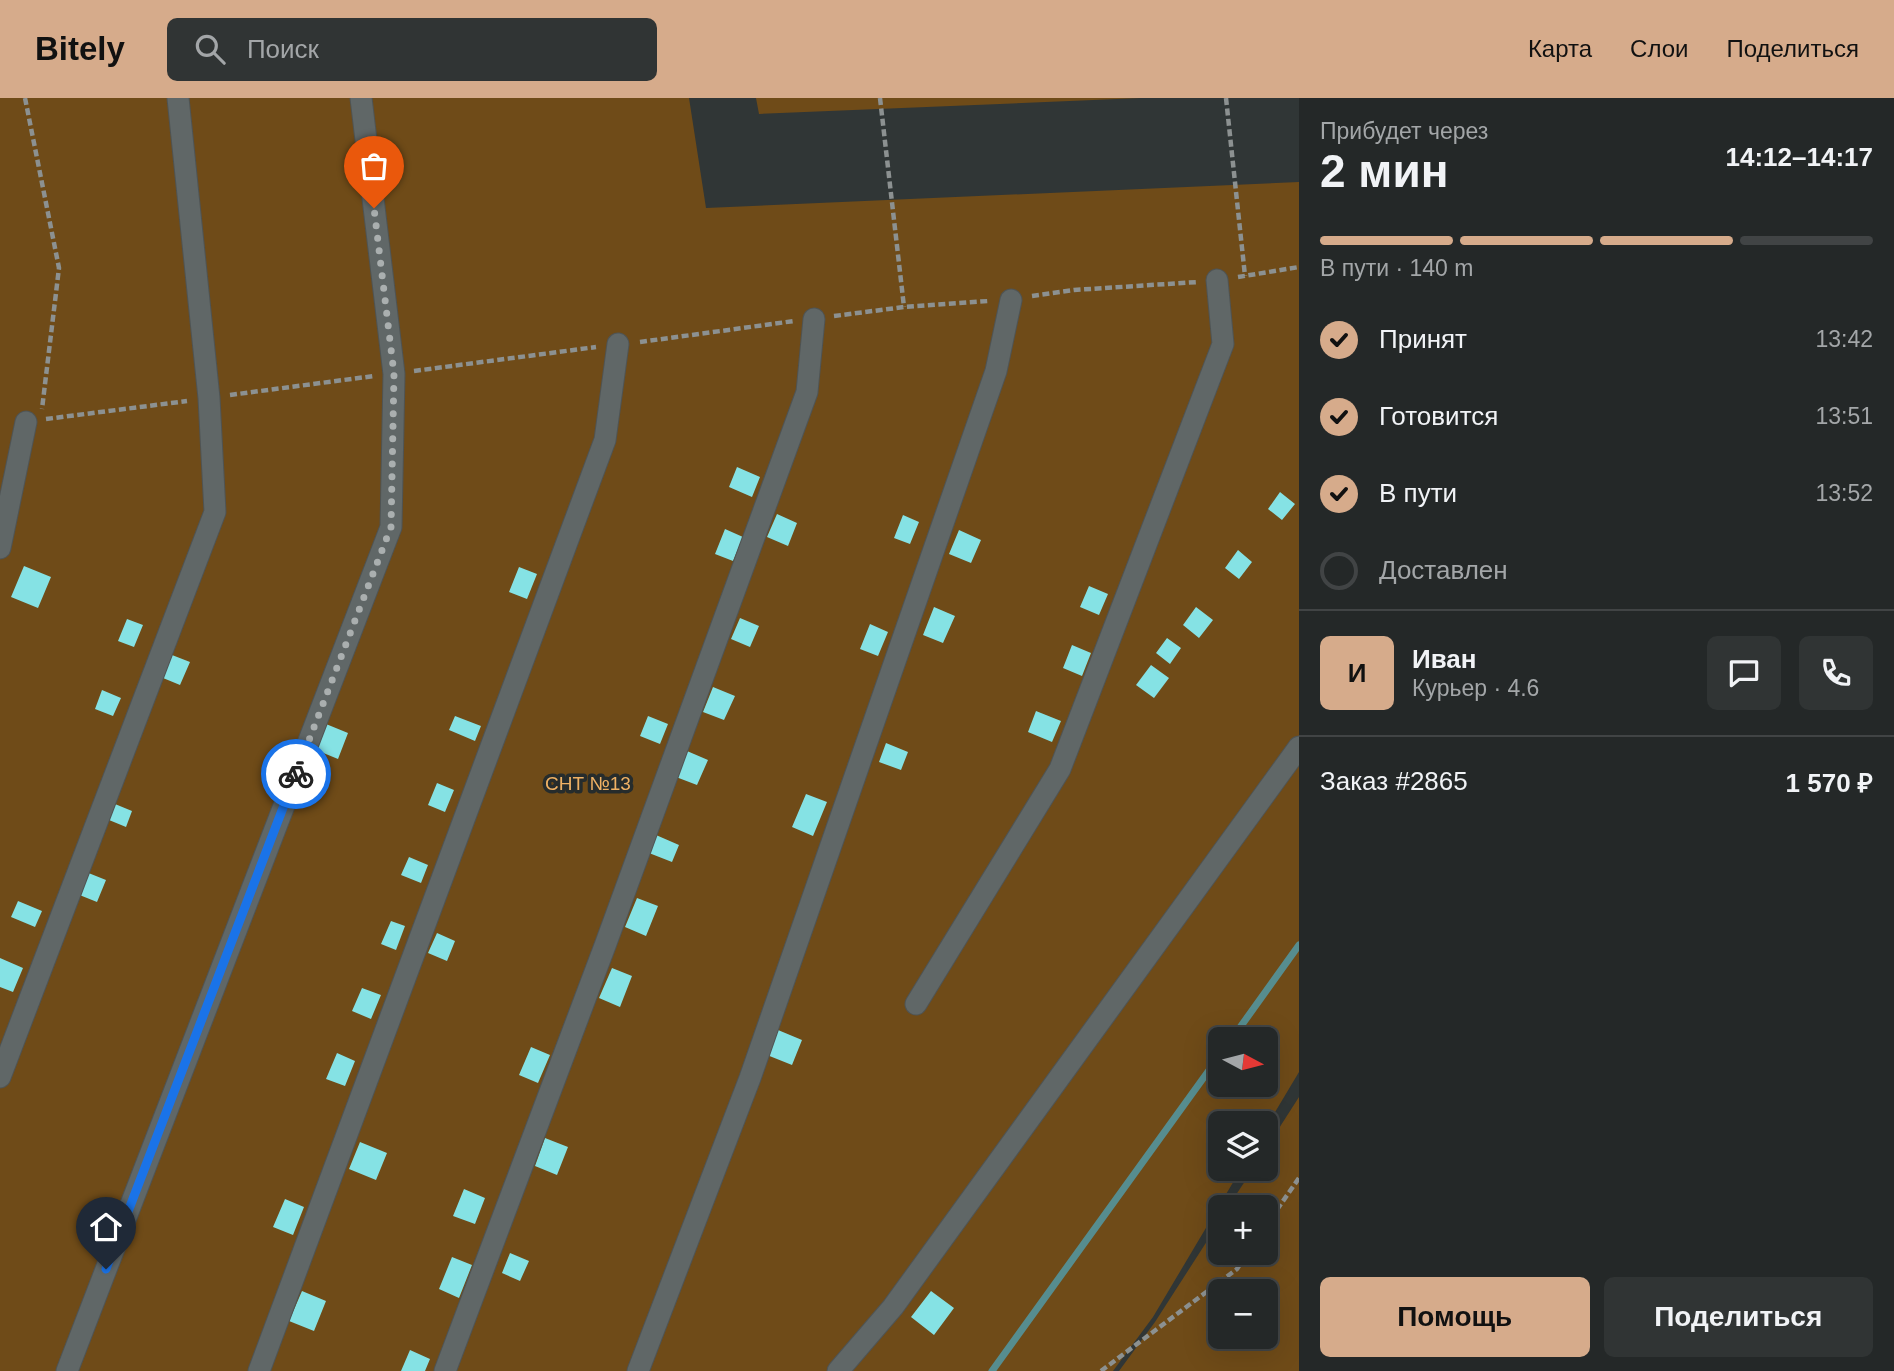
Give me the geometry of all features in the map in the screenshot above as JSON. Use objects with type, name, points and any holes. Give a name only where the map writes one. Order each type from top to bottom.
[{"type":"lane","points":[[0,1077],[215,512],[209,398],[178,98]]},
{"type":"lane","points":[[67,1371],[391,527],[394,374],[361,98]]},
{"type":"lane","points":[[916,1004],[1060,769],[1223,344],[1217,280]]},
{"type":"lane","points":[[638,1371],[755,1065],[996,371],[1011,300]]},
{"type":"lane","points":[[445,1371],[611,929],[807,391],[814,319]]},
{"type":"lane","points":[[259,1371],[605,440],[618,344]]},
{"type":"lane","points":[[0,548],[26,422]]},
{"type":"lane","points":[[838,1371],[893,1307],[1299,747]]},
{"type":"path","points":[[25,98],[59,268],[41,420],[904,307],[1011,300],[1074,290],[1217,280],[1299,267]]},
{"type":"path","points":[[880,98],[904,307]]},
{"type":"path","points":[[1226,98],[1245,276]]},
{"type":"path","points":[[1278,1208],[1299,1178]]},
{"type":"path","points":[[1101,1371],[1240,1265]]},
{"type":"green space","name":"СНТ №13","points":[[0,98],[689,98],[706,208],[1299,182],[1299,1072],[1276,1111],[1208,1111],[1208,1181],[1234,1181],[1226,1195],[1208,1195],[1208,1224],[1153,1317],[1113,1371],[0,1371]]},
{"type":"green space","points":[[756,98],[1141,98],[759,114]]},
{"type":"green space","points":[[1299,1097],[1299,1371],[1119,1371],[1155,1322],[1208,1240],[1208,1265],[1278,1265],[1278,1195],[1236,1195],[1245,1181],[1278,1181],[1278,1130]]},
{"type":"building","points":[[737,467],[760,477],[752,497],[729,487]]},
{"type":"building","points":[[1280,492],[1295,504],[1282,520],[1268,509]]},
{"type":"building","points":[[777,514],[797,523],[788,546],[767,537]]},
{"type":"building","points":[[903,515],[919,522],[910,544],[894,538]]},
{"type":"building","points":[[725,529],[743,537],[733,561],[715,554]]},
{"type":"building","points":[[959,530],[981,540],[971,563],[949,554]]},
{"type":"building","points":[[1238,550],[1252,562],[1239,579],[1225,568]]},
{"type":"building","points":[[24,566],[51,577],[38,608],[11,597]]},
{"type":"building","points":[[519,567],[537,574],[527,599],[509,592]]},
{"type":"building","points":[[1089,586],[1108,594],[1099,615],[1080,607]]},
{"type":"building","points":[[934,607],[955,616],[943,643],[923,635]]},
{"type":"building","points":[[1196,607],[1213,620],[1199,638],[1183,625]]},
{"type":"building","points":[[740,618],[759,626],[750,647],[731,639]]},
{"type":"building","points":[[127,619],[143,625],[134,647],[118,641]]},
{"type":"building","points":[[870,624],[888,632],[878,656],[860,649]]},
{"type":"building","points":[[1167,638],[1181,648],[1170,664],[1156,653]]},
{"type":"building","points":[[1072,645],[1091,653],[1082,676],[1063,668]]},
{"type":"building","points":[[172,655],[190,662],[180,685],[163,678]]},
{"type":"building","points":[[1151,665],[1169,678],[1154,698],[1136,685]]},
{"type":"building","points":[[713,687],[735,696],[724,720],[703,712]]},
{"type":"building","points":[[102,690],[121,698],[113,716],[95,709]]},
{"type":"building","points":[[1036,711],[1061,721],[1052,742],[1028,732]]},
{"type":"building","points":[[455,716],[481,726],[475,741],[449,730]]},
{"type":"building","points":[[648,716],[668,724],[660,744],[640,736]]},
{"type":"building","points":[[326,724],[348,733],[338,759],[316,750]]},
{"type":"building","points":[[886,743],[908,752],[901,770],[879,762]]},
{"type":"building","points":[[687,751],[708,760],[697,785],[676,777]]},
{"type":"building","points":[[437,783],[454,790],[445,812],[428,805]]},
{"type":"building","points":[[806,794],[827,802],[813,836],[792,827]]},
{"type":"building","points":[[115,804],[132,811],[126,827],[109,820]]},
{"type":"building","points":[[656,835],[679,845],[672,862],[649,853]]},
{"type":"building","points":[[409,857],[428,865],[421,883],[401,875]]},
{"type":"building","points":[[86,872],[106,880],[97,902],[77,894]]},
{"type":"building","points":[[637,898],[658,906],[646,936],[625,927]]},
{"type":"building","points":[[18,901],[42,911],[35,927],[11,917]]},
{"type":"building","points":[[391,921],[405,926],[396,950],[381,944]]},
{"type":"building","points":[[437,933],[455,941],[447,961],[428,953]]},
{"type":"building","points":[[0,958],[23,968],[13,992],[0,987]]},
{"type":"building","points":[[612,968],[632,976],[620,1007],[599,998]]},
{"type":"building","points":[[362,988],[381,995],[371,1019],[352,1011]]},
{"type":"building","points":[[778,1030],[802,1040],[792,1065],[767,1055]]},
{"type":"building","points":[[531,1047],[550,1055],[538,1083],[519,1075]]},
{"type":"building","points":[[337,1053],[355,1061],[345,1086],[326,1079]]},
{"type":"building","points":[[545,1138],[568,1147],[557,1175],[535,1166]]},
{"type":"building","points":[[360,1142],[387,1153],[376,1180],[349,1169]]},
{"type":"building","points":[[464,1189],[485,1198],[475,1224],[453,1216]]},
{"type":"building","points":[[285,1199],[304,1207],[293,1235],[273,1227]]},
{"type":"building","points":[[510,1253],[529,1261],[520,1281],[502,1273]]},
{"type":"building","points":[[452,1257],[472,1265],[459,1298],[439,1289]]},
{"type":"building","points":[[302,1291],[326,1301],[314,1331],[289,1321]]},
{"type":"building","points":[[931,1291],[954,1308],[934,1335],[911,1317]]},
{"type":"building","points":[[410,1350],[430,1359],[425,1371],[401,1371]]},
{"type":"waterway","points":[[1240,1027],[1299,945]]},
{"type":"waterway","points":[[992,1371],[1208,1072]]},
{"type":"way so far","points":[[296,774],[391,527],[394,374],[374,208]]},
{"type":"route","points":[[106,1269],[296,774]]}]
